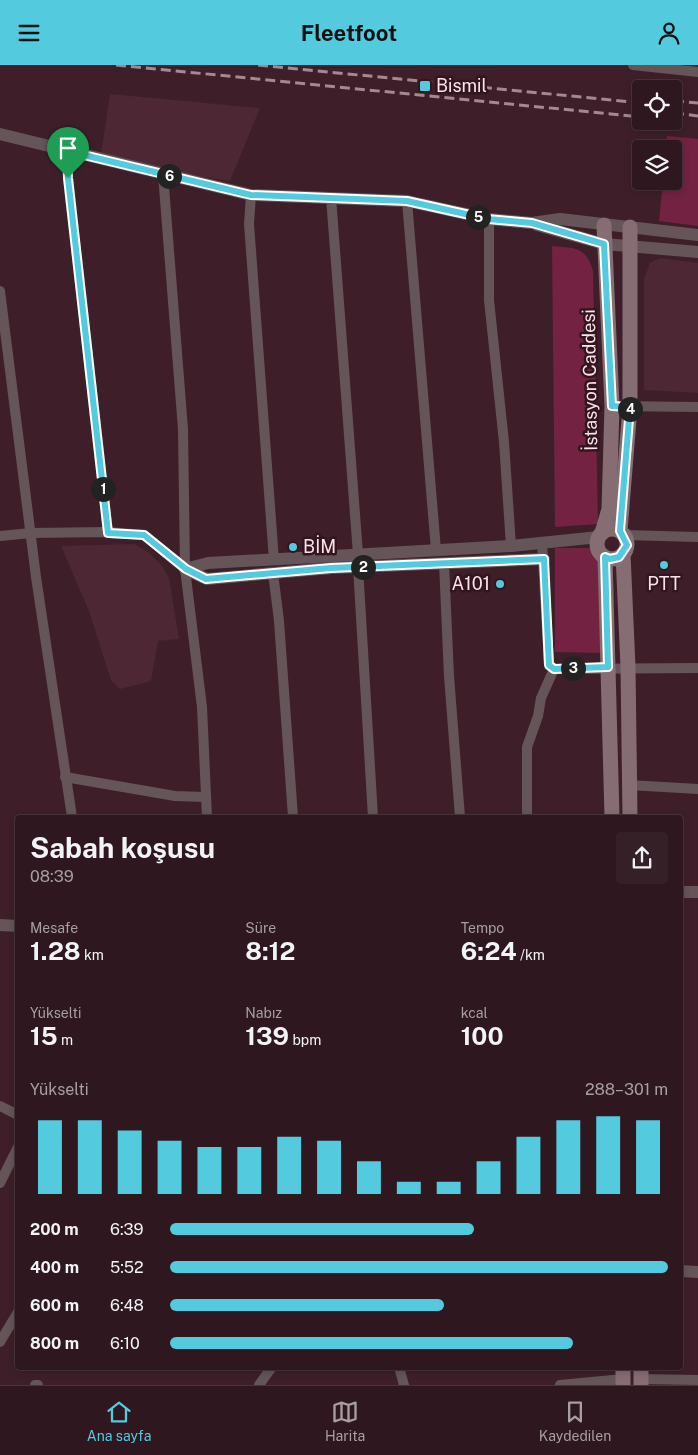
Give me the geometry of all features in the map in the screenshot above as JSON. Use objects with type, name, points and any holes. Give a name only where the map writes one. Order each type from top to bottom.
[{"type":"main road","name":"İstasyon Caddesi","points":[[600,535],[609,509],[612,406],[604,225]]},
{"type":"main road","name":"İstasyon Caddesi","points":[[622,533],[630,407],[630,227]]},
{"type":"main road","points":[[612,815],[605,557],[597,546],[600,535],[611,529],[622,533],[627,545],[623,553],[628,667],[630,815]]},
{"type":"main road","points":[[605,557],[615,558],[623,553]]},
{"type":"street","points":[[634,65],[665,67],[698,73]]},
{"type":"street","points":[[0,134],[251,195],[407,201],[488,219],[532,223],[604,244],[698,253]]},
{"type":"street","points":[[67,151],[68,178],[108,533]]},
{"type":"street","points":[[163,175],[183,429],[186,569],[202,707],[207,815]]},
{"type":"street","points":[[251,195],[249,224],[274,567],[280,621],[293,815]]},
{"type":"street","points":[[331,197],[358,561],[373,815]]},
{"type":"street","points":[[407,201],[436,550]]},
{"type":"street","points":[[488,219],[490,300],[504,442],[511,545]]},
{"type":"street","points":[[532,223],[560,219],[698,235]]},
{"type":"street","points":[[0,291],[31,533],[72,815]]},
{"type":"street","points":[[612,406],[698,407]]},
{"type":"street","points":[[0,536],[31,533],[144,535],[186,569]]},
{"type":"street","points":[[622,533],[698,537]]},
{"type":"street","points":[[186,569],[208,563],[274,567],[358,561],[436,550],[511,545],[600,535]]},
{"type":"street","points":[[542,542],[549,665],[554,669],[608,667],[698,668]]},
{"type":"street","points":[[358,561],[444,563],[544,559]]},
{"type":"street","points":[[444,563],[449,676],[460,815]]},
{"type":"street","points":[[527,815],[526,747],[538,716],[541,698],[554,669]]},
{"type":"street","points":[[65,777],[175,796],[206,797]]},
{"type":"street","points":[[629,785],[698,789]]},
{"type":"street","points":[[683,892],[698,892]]},
{"type":"street","points":[[0,925],[15,926]]},
{"type":"street","points":[[0,1106],[15,1114]]},
{"type":"street","points":[[0,1183],[15,1153]]},
{"type":"street","points":[[683,1271],[698,1272]]},
{"type":"street","points":[[0,1342],[15,1317]]},
{"type":"street","points":[[258,1385],[270,1370]]},
{"type":"street","points":[[400,1370],[404,1385]]},
{"type":"street","points":[[560,1385],[623,1377]]},
{"type":"street","points":[[641,1377],[698,1381]]},
{"type":"shaded area","points":[[110,94],[260,108],[230,181],[179,173],[101,154]]},
{"type":"shaded area","points":[[667,136],[698,139],[698,226],[659,221],[662,190],[682,190],[682,140],[666,140]]},
{"type":"shaded area","points":[[552,246],[573,248],[583,253],[587,257],[593,271],[598,524],[555,527]]},
{"type":"shaded area","points":[[660,258],[698,263],[698,393],[644,390],[644,279],[650,263]]},
{"type":"shaded area","points":[[134,544],[150,553],[163,567],[169,578],[179,639],[158,641],[151,681],[120,689],[111,680],[89,611],[61,546]]},
{"type":"shaded area","points":[[555,548],[593,548],[600,563],[603,653],[555,652]]},
{"type":"railway","points":[[116,65],[632,116]]},
{"type":"railway","points":[[258,65],[632,102]]},
{"type":"railway","points":[[682,102],[698,103]]},
{"type":"railway","points":[[682,114],[698,116]]},
{"type":"place","name":"Bismil","points":[[425,86]]},
{"type":"place","name":"BİM","points":[[293,547]]},
{"type":"place","name":"PTT","points":[[664,565]]},
{"type":"place","name":"A101","points":[[500,584]]},
{"type":"route","points":[[67,151],[251,195],[407,201],[488,219],[532,223],[604,244],[612,406],[630,407],[620,531],[624,535],[627,545],[619,557],[610,559],[605,557],[608,667],[554,669],[549,665],[544,559],[331,568],[206,579],[186,569],[144,535],[108,533],[68,178],[67,151]]}]
